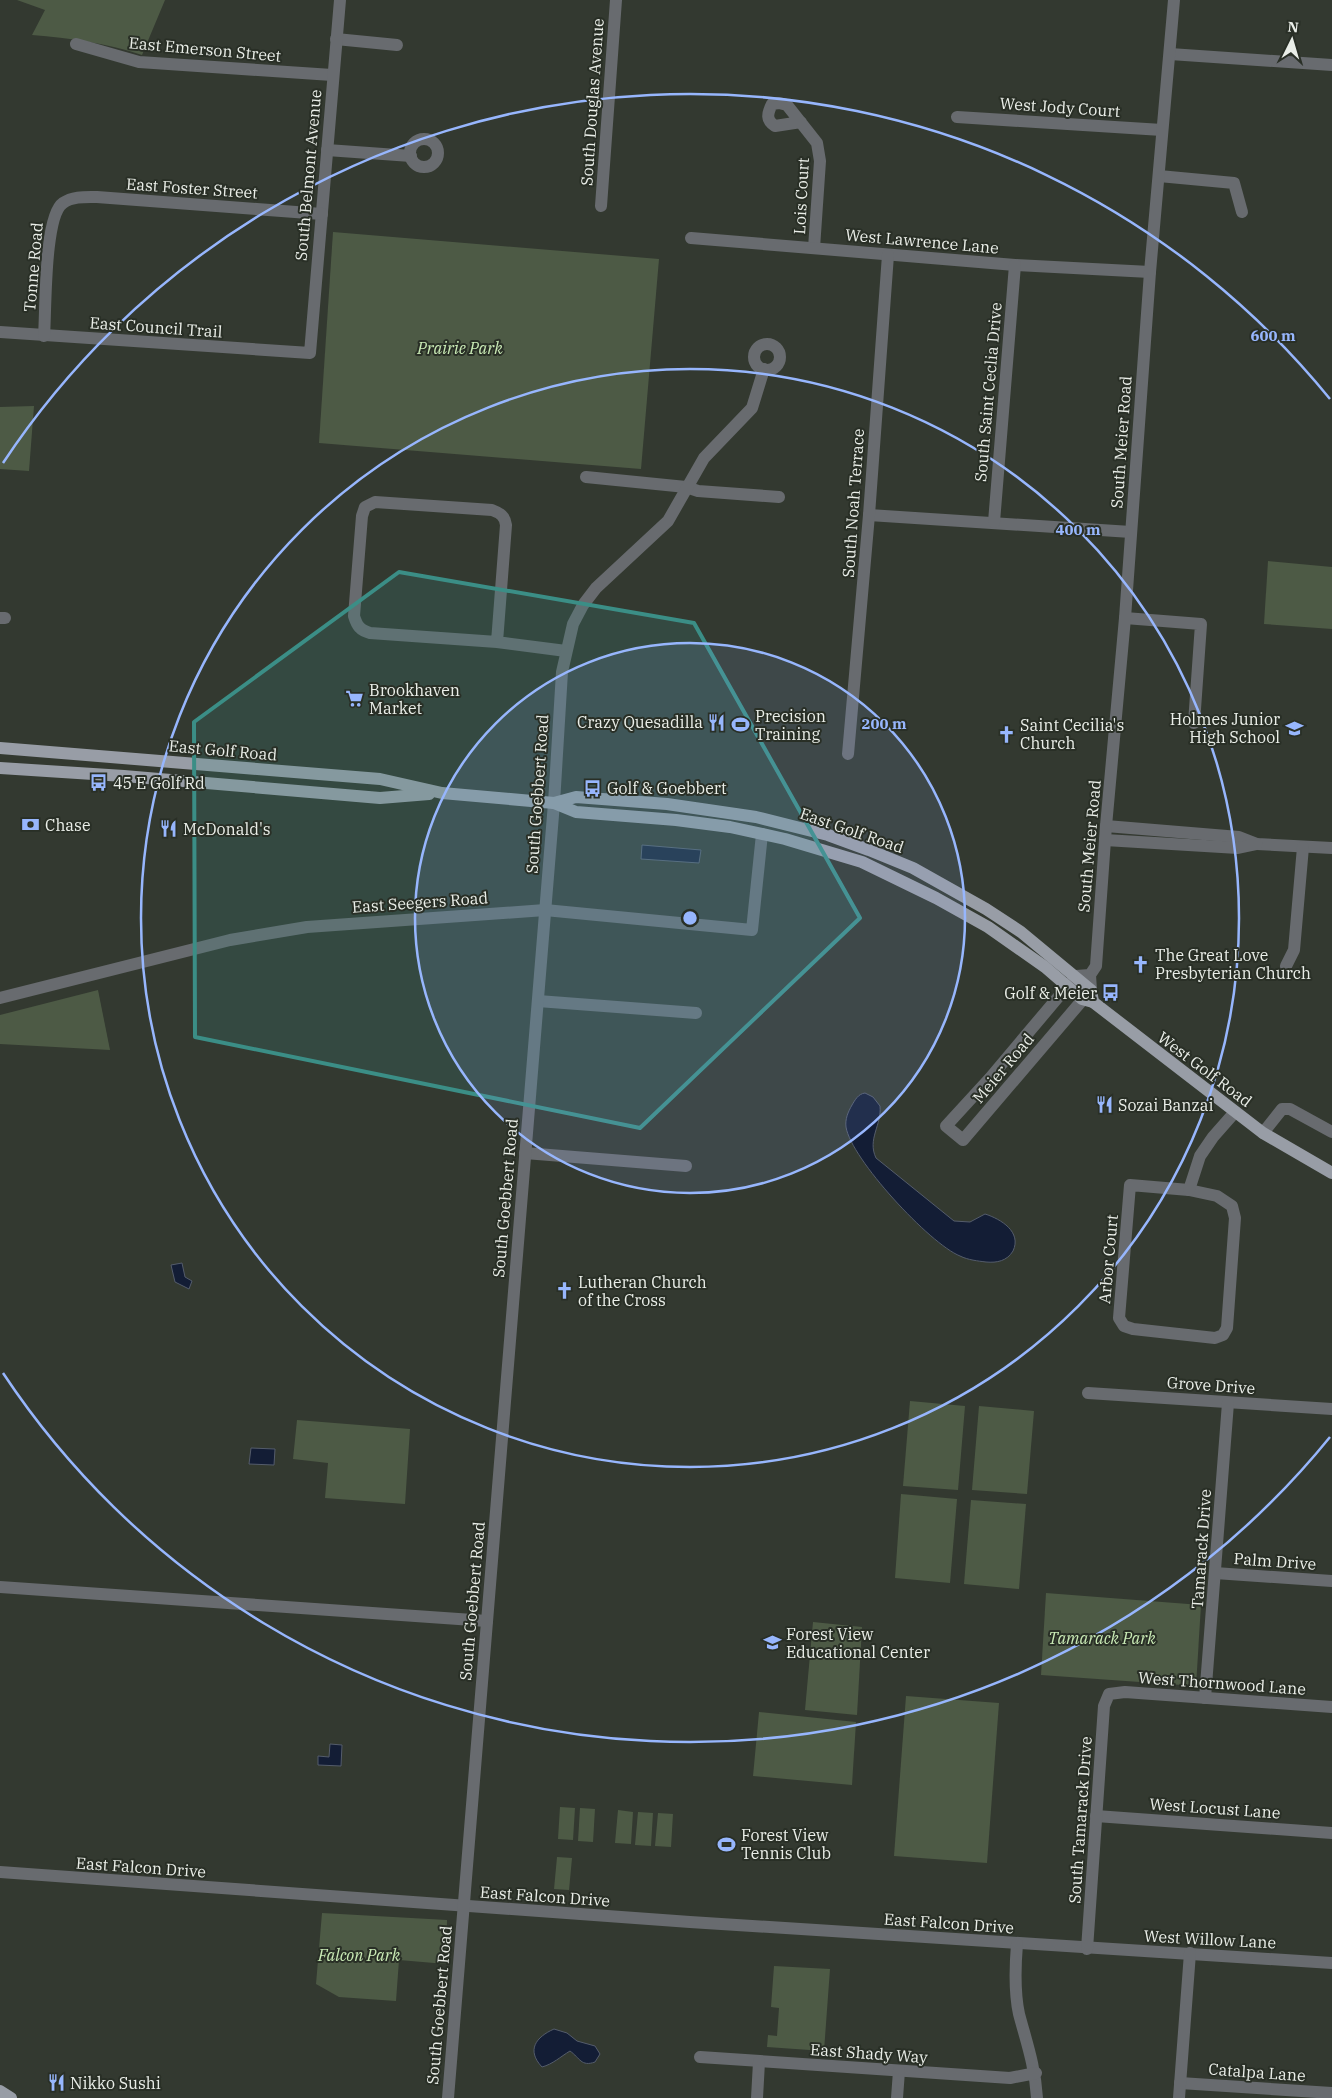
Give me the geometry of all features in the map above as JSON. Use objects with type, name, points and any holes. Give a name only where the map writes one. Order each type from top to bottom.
[{"type":"main road","name":"East Golf Road","points":[[0,748],[380,779],[442,793],[554,803],[576,812],[676,820],[762,834],[862,862],[936,898],[988,927],[1045,967],[1066,986],[1088,997],[1128,1030]]},
{"type":"main road","name":"East Golf Road","points":[[0,768],[124,776],[380,798],[442,793]]},
{"type":"main road","name":"East Golf Road","points":[[554,803],[576,797],[667,804],[756,817],[828,835],[887,857],[948,887],[1022,932],[1076,976],[1088,997]]},
{"type":"main road","name":"West Golf Road","points":[[1128,1030],[1263,1133],[1332,1173]]},
{"type":"main road","points":[[0,2091],[11,2098]]},
{"type":"street","name":"South Belmont Avenue","points":[[310,353],[332,76],[340,0]]},
{"type":"street","name":"South Douglas Avenue","points":[[600,206],[616,0]]},
{"type":"street","name":"South Meier Road","points":[[1088,997],[1090,975],[1096,966],[1106,826],[1125,618],[1150,272],[1174,0]]},
{"type":"street","points":[[336,39],[397,45]]},
{"type":"street","name":"East Emerson Street","points":[[76,44],[139,62],[332,76]]},
{"type":"street","points":[[1170,54],[1332,66]]},
{"type":"street","name":"West Jody Court","points":[[957,117],[1162,130]]},
{"type":"street","name":"Lois Court","points":[[801,122],[817,143],[820,152],[814,248]]},
{"type":"street","points":[[327,150],[411,156]]},
{"type":"street","points":[[1159,176],[1234,184],[1242,212]]},
{"type":"street","name":"East Foster Street","points":[[61,204],[70,198],[97,198],[322,214]]},
{"type":"street","name":"Tonne Road","points":[[44,336],[50,231],[56,211],[61,204]]},
{"type":"street","name":"West Lawrence Lane","points":[[691,238],[1015,265],[1150,272]]},
{"type":"street","name":"South Noah Terrace","points":[[848,754],[869,515],[888,255]]},
{"type":"street","name":"South Saint Ceclia Drive","points":[[994,522],[1015,265]]},
{"type":"street","name":"East Council Trail","points":[[0,332],[310,353]]},
{"type":"street","name":"South Goebbert Road","points":[[448,2098],[554,803],[561,685],[566,651],[573,624],[583,605],[610,574],[668,521],[675,512],[686,487],[704,458],[752,408],[764,369]]},
{"type":"street","points":[[586,477],[686,487],[698,492],[779,497]]},
{"type":"street","points":[[497,642],[506,525],[502,515],[492,510],[374,502],[366,507],[362,516],[354,607],[357,625],[362,630],[370,633],[497,642],[566,651]]},
{"type":"street","points":[[869,515],[1131,532]]},
{"type":"street","points":[[1125,618],[1201,624],[1194,723]]},
{"type":"street","points":[[1106,826],[1240,837],[1257,844]]},
{"type":"street","name":"East Seegers Road","points":[[0,998],[230,940],[307,927],[545,910],[752,930],[762,834]]},
{"type":"street","points":[[1105,840],[1238,848],[1257,844],[1332,848]]},
{"type":"street","points":[[1286,966],[1294,950],[1303,847]]},
{"type":"street","points":[[1066,986],[1076,976],[1090,975]]},
{"type":"street","name":"Meier Road","points":[[1066,986],[990,1078],[946,1126],[963,1140],[1088,997]]},
{"type":"street","points":[[538,1001],[696,1013]]},
{"type":"street","points":[[1263,1133],[1282,1109],[1290,1109],[1332,1132]]},
{"type":"street","points":[[1189,1190],[1200,1156],[1235,1112]]},
{"type":"street","points":[[525,1153],[686,1166]]},
{"type":"street","name":"Arbor Court","points":[[1130,1185],[1189,1190],[1217,1196],[1232,1206],[1235,1218],[1227,1328],[1224,1335],[1215,1338],[1133,1329],[1124,1326],[1119,1318],[1130,1185]]},
{"type":"street","name":"Grove Drive","points":[[1088,1393],[1332,1408]]},
{"type":"street","name":"Tamarack Drive","points":[[1205,1698],[1228,1403]]},
{"type":"street","name":"Palm Drive","points":[[1215,1573],[1332,1581]]},
{"type":"street","points":[[0,1587],[487,1621]]},
{"type":"street","name":"West Thornwood Lane","points":[[1109,1694],[1125,1692],[1332,1707]]},
{"type":"street","name":"South Tamarack Drive","points":[[1087,1949],[1104,1706],[1109,1694]]},
{"type":"street","name":"West Locust Lane","points":[[1096,1816],[1332,1833]]},
{"type":"street","name":"East Falcon Drive","points":[[0,1872],[1087,1949]]},
{"type":"street","points":[[1017,1944],[1014,1981],[1019,2014],[1036,2073],[1037,2098]]},
{"type":"street","name":"West Willow Lane","points":[[1087,1949],[1190,1953],[1332,1963]]},
{"type":"street","points":[[1179,2098],[1190,1953]]},
{"type":"street","name":"East Shady Way","points":[[700,2057],[1010,2078],[1036,2073]]},
{"type":"street","points":[[757,2098],[759,2062]]},
{"type":"street","points":[[897,2098],[899,2071]]},
{"type":"street","name":"Catalpa Lane","points":[[1180,2082],[1332,2093]]},
{"type":"highlighted area","points":[[399,572],[694,623],[860,918],[640,1128],[195,1037],[194,722]]},
{"type":"green space","points":[[17,0],[165,0],[142,55],[88,42],[32,35],[45,10]]},
{"type":"green space","name":"Prairie Park","points":[[333,232],[659,259],[641,469],[319,443]]},
{"type":"green space","points":[[34,406],[29,471],[0,469],[0,407]]},
{"type":"green space","points":[[1268,561],[1332,567],[1332,629],[1264,624]]},
{"type":"green space","points":[[98,990],[110,1050],[0,1044],[0,1015]]},
{"type":"green space","points":[[910,1401],[965,1406],[958,1490],[903,1486]]},
{"type":"green space","points":[[979,1406],[1034,1411],[1027,1494],[972,1490]]},
{"type":"green space","points":[[297,1420],[410,1429],[405,1504],[325,1498],[328,1463],[293,1459]]},
{"type":"green space","points":[[901,1494],[957,1499],[950,1583],[895,1578]]},
{"type":"green space","points":[[971,1500],[1026,1504],[1019,1589],[964,1584]]},
{"type":"green space","name":"Tamarack Park","points":[[1046,1593],[1201,1605],[1196,1686],[1041,1675]]},
{"type":"green space","points":[[813,1622],[862,1627],[857,1715],[805,1710]]},
{"type":"green space","points":[[906,1696],[999,1703],[987,1863],[894,1856]]},
{"type":"green space","points":[[759,1712],[856,1722],[852,1785],[753,1776]]},
{"type":"green space","points":[[560,1807],[575,1808],[573,1840],[558,1839]]},
{"type":"green space","points":[[580,1808],[595,1809],[593,1842],[578,1841]]},
{"type":"green space","points":[[618,1810],[633,1812],[631,1844],[615,1843]]},
{"type":"green space","points":[[638,1812],[653,1813],[651,1846],[635,1845]]},
{"type":"green space","points":[[658,1813],[673,1814],[671,1847],[655,1846]]},
{"type":"green space","points":[[557,1857],[572,1858],[569,1890],[554,1889]]},
{"type":"green space","name":"Falcon Park","points":[[322,1913],[447,1920],[446,1964],[399,1960],[396,2001],[339,1997],[316,1984]]},
{"type":"green space","points":[[774,1966],[830,1969],[824,2051],[767,2047],[768,2035],[777,2036],[779,2008],[771,2007]]},
{"type":"water","points":[[642,845],[701,850],[699,863],[641,859]]},
{"type":"water","points":[[865,1093],[873,1097],[880,1106],[873,1145],[876,1158],[954,1221],[970,1222],[985,1214],[1003,1223],[1015,1238],[1013,1251],[1008,1257],[998,1262],[990,1262],[960,1256],[930,1235],[876,1179],[851,1141],[846,1127],[847,1116],[852,1105],[859,1096]]},
{"type":"water","points":[[182,1263],[185,1277],[192,1281],[189,1289],[175,1282],[171,1265]]},
{"type":"water","points":[[251,1448],[275,1449],[274,1465],[249,1464]]},
{"type":"water","points":[[330,1744],[342,1745],[341,1766],[318,1765],[318,1756],[329,1757]]},
{"type":"water","points":[[554,2029],[567,2033],[577,2041],[595,2046],[600,2054],[595,2062],[584,2063],[570,2051],[542,2067],[535,2055],[535,2045],[542,2036]]},
{"type":"place","name":"Brookhaven Market","points":[[355,699]]},
{"type":"place","name":"Crazy Quesadilla","points":[[717,722]]},
{"type":"place","name":"Precision Training","points":[[741,725]]},
{"type":"place","name":"Holmes Junior High School","points":[[1294,728]]},
{"type":"place","name":"Saint Cecilia's Church","points":[[1006,734]]},
{"type":"place","name":"45 E Golf Rd","points":[[99,783]]},
{"type":"place","name":"Golf & Goebbert","points":[[593,788]]},
{"type":"place","name":"Chase","points":[[31,825]]},
{"type":"place","name":"McDonald's","points":[[169,829]]},
{"type":"place","name":"The Great Love Presbyterian Church","points":[[1141,964]]},
{"type":"place","name":"Golf & Meier","points":[[1111,993]]},
{"type":"place","name":"Sozai Banzai","points":[[1104,1105]]},
{"type":"place","name":"Lutheran Church of the Cross","points":[[564,1291]]},
{"type":"place","name":"Forest View Educational Center","points":[[772,1643]]},
{"type":"place","name":"Forest View Tennis Club","points":[[727,1844]]},
{"type":"place","name":"Nikko Sushi","points":[[56,2083]]}]
